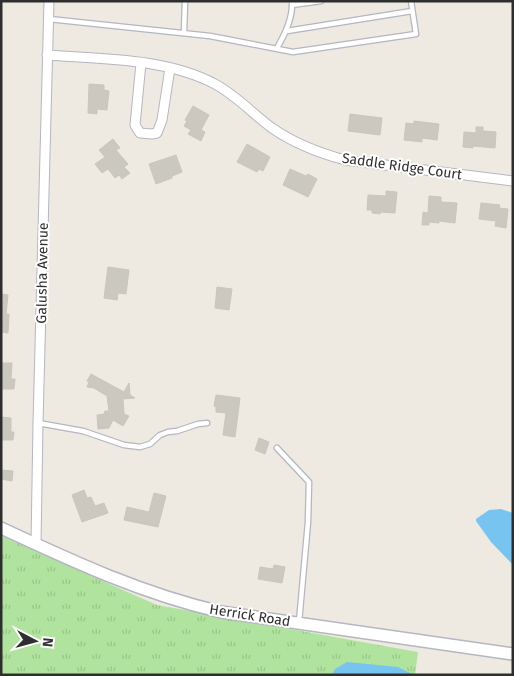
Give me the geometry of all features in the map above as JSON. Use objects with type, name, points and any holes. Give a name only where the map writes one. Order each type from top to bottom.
[{"type":"street","name":"Galusha Avenue","points":[[36,544],[48,19],[50,1]]},
{"type":"street","name":"Saddle Ridge Court","points":[[48,55],[141,63],[196,75],[231,94],[272,128],[298,144],[326,155],[345,160],[513,181]]},
{"type":"street","points":[[141,63],[135,125],[140,133],[144,134],[157,133],[162,120],[170,68]]},
{"type":"street","name":"Herrick Road","points":[[1,528],[120,582],[221,612],[513,654]]},
{"type":"lane","points":[[184,33],[185,1]]},
{"type":"lane","points":[[277,48],[287,30],[292,3],[321,1]]},
{"type":"lane","points":[[48,19],[210,36],[293,52],[416,34],[411,1]]},
{"type":"lane","points":[[287,30],[412,11]]},
{"type":"lane","points":[[38,423],[83,430],[124,445],[140,447],[150,444],[160,435],[168,432],[208,423]]},
{"type":"lane","points":[[277,448],[309,482],[308,522],[298,623]]},
{"type":"green space","points":[[1,536],[157,605],[418,652],[415,675],[1,675]]},
{"type":"water","points":[[501,509],[513,513],[513,565],[491,542],[476,521],[476,519],[489,510]]},
{"type":"water","points":[[347,662],[398,667],[414,675],[332,675],[335,669]]},
{"type":"building","points":[[89,84],[104,85],[104,90],[109,91],[107,110],[97,109],[97,114],[88,113]]},
{"type":"building","points":[[193,106],[209,115],[201,130],[205,132],[201,141],[188,134],[191,130],[184,126],[187,121],[185,120]]},
{"type":"building","points":[[350,114],[382,118],[380,135],[348,131]]},
{"type":"building","points":[[414,121],[439,124],[437,140],[422,138],[422,142],[404,140],[406,123],[414,124]]},
{"type":"building","points":[[476,127],[483,127],[483,131],[496,132],[495,148],[463,147],[464,132],[476,133]]},
{"type":"building","points":[[113,139],[120,148],[116,150],[128,164],[124,167],[130,173],[122,179],[119,175],[115,178],[108,169],[102,173],[95,164],[105,157],[99,150]]},
{"type":"building","points":[[247,144],[270,157],[263,171],[259,169],[257,172],[237,162]]},
{"type":"building","points":[[176,155],[182,172],[156,184],[149,164]]},
{"type":"building","points":[[290,169],[306,176],[308,174],[317,179],[308,197],[283,185]]},
{"type":"building","points":[[386,191],[397,192],[395,213],[381,212],[380,214],[367,210],[368,195],[386,196]]},
{"type":"building","points":[[429,196],[441,197],[441,202],[457,203],[455,223],[439,221],[439,223],[429,222],[429,225],[422,225],[423,212],[428,213]]},
{"type":"building","points":[[481,203],[500,205],[499,208],[508,209],[506,228],[495,226],[496,221],[479,219]]},
{"type":"building","points":[[108,267],[129,270],[126,294],[118,293],[117,300],[104,298]]},
{"type":"building","points":[[217,287],[232,289],[229,310],[215,308]]},
{"type":"building","points":[[1,294],[8,295],[6,314],[9,314],[8,333],[1,332]]},
{"type":"building","points":[[1,363],[12,363],[11,379],[15,379],[14,389],[1,389]]},
{"type":"building","points":[[91,374],[124,392],[129,383],[130,395],[135,398],[123,399],[124,414],[129,416],[123,426],[113,420],[109,428],[98,429],[97,415],[109,411],[107,396],[94,388],[87,387],[89,382],[87,381]]},
{"type":"building","points":[[216,395],[240,398],[235,437],[223,435],[226,413],[216,412],[216,407],[214,406]]},
{"type":"building","points":[[1,417],[11,418],[11,432],[14,432],[13,440],[1,440]]},
{"type":"building","points":[[259,438],[269,442],[265,454],[255,450]]},
{"type":"building","points":[[1,470],[13,471],[12,481],[1,479]]},
{"type":"building","points":[[84,490],[87,498],[91,497],[95,506],[104,503],[108,513],[82,522],[72,495]]},
{"type":"building","points":[[154,493],[166,496],[158,527],[124,520],[127,507],[149,512]]},
{"type":"building","points":[[274,565],[285,567],[282,583],[258,579],[260,567],[273,569]]}]
